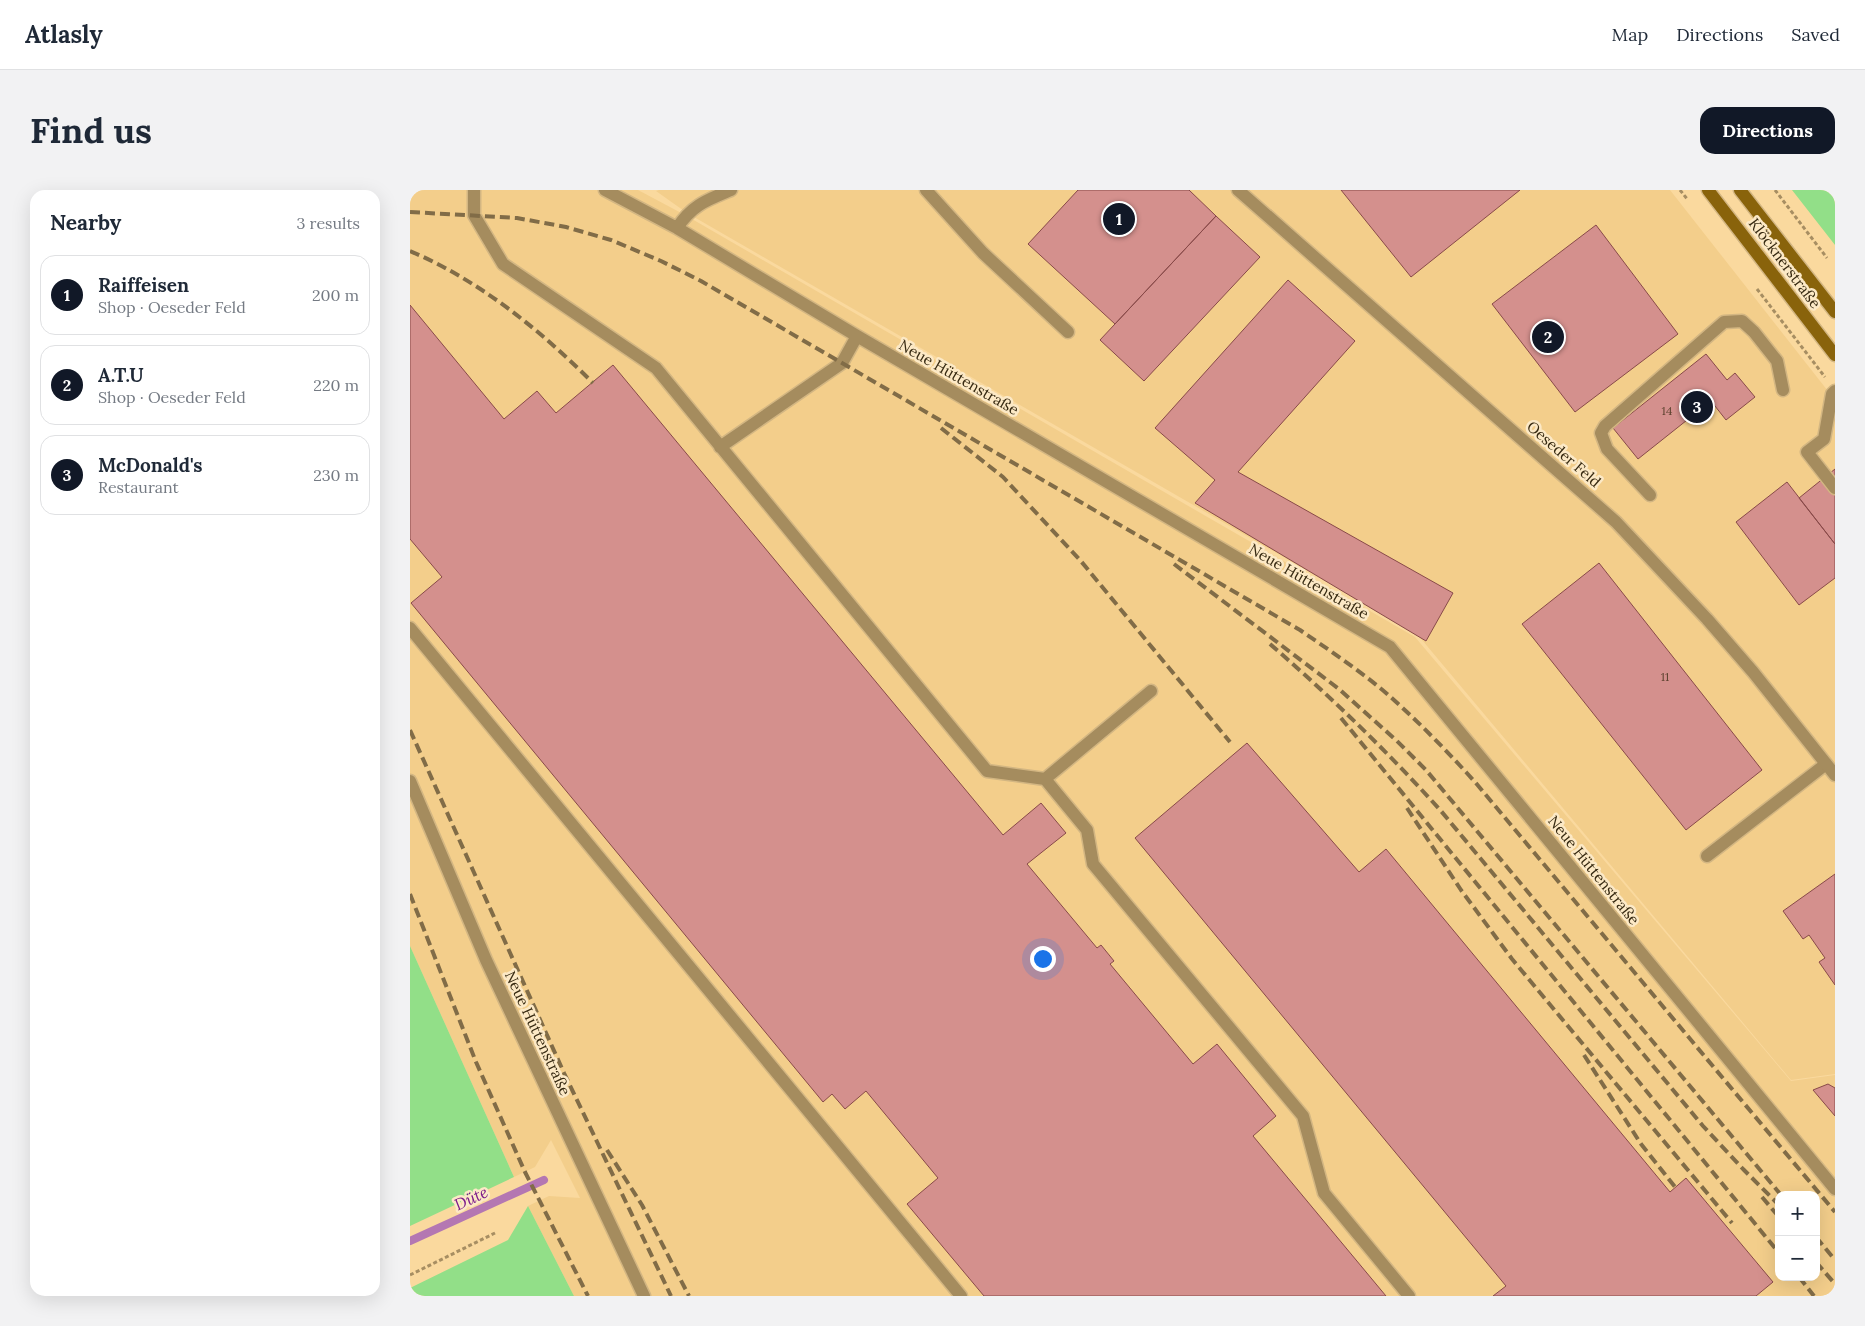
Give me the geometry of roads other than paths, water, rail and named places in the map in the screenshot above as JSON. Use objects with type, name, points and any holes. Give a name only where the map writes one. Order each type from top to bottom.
[{"type":"main road","name":"Klöcknerstraße","points":[[1708,190],[1835,355]]},
{"type":"main road","name":"Klöcknerstraße","points":[[1740,190],[1835,312]]},
{"type":"street","points":[[474,190],[474,215],[503,264],[656,368],[987,771],[1045,779],[1087,830],[1093,864],[1303,1116],[1324,1193],[1409,1296]]},
{"type":"street","name":"Neue Hüttenstraße","points":[[605,190],[677,228],[857,336],[1390,647],[1835,1189]]},
{"type":"street","points":[[677,228],[685,215],[697,205],[732,190]]},
{"type":"street","points":[[926,190],[984,253],[1068,332]]},
{"type":"street","name":"Oeseder Feld","points":[[1238,190],[1616,522],[1657,564],[1747,664],[1835,775]]},
{"type":"street","points":[[1650,495],[1607,449],[1601,433],[1605,426],[1724,322],[1742,322],[1754,332],[1777,361],[1783,390]]},
{"type":"street","points":[[720,447],[842,363],[857,336]]},
{"type":"street","points":[[1832,386],[1824,439],[1807,452],[1835,488]]},
{"type":"street","points":[[410,628],[961,1296]]},
{"type":"street","points":[[1045,779],[1151,691]]},
{"type":"street","points":[[1707,856],[1826,764]]},
{"type":"street","name":"Neue Hüttenstraße","points":[[410,782],[486,960],[644,1296]]},
{"type":"waterway","name":"Düte","points":[[410,1241],[544,1180]]},
{"type":"railway","points":[[410,212],[517,218],[566,227],[611,240],[661,261],[701,281],[1300,630],[1333,653],[1386,693],[1432,736],[1475,782],[1835,1212]]},
{"type":"railway","points":[[410,251],[461,277],[508,308],[530,325],[593,383]]},
{"type":"railway","points":[[941,428],[1003,477],[1080,560],[1230,742]]},
{"type":"railway","points":[[1174,564],[1339,689],[1426,770],[1778,1191]]},
{"type":"railway","points":[[1270,644],[1358,725],[1441,811],[1703,1126],[1775,1201]]},
{"type":"railway","points":[[1341,718],[1775,1248]]},
{"type":"railway","points":[[410,730],[564,1073],[671,1296]]},
{"type":"railway","points":[[1407,808],[1461,890],[1512,959],[1732,1223]]},
{"type":"railway","points":[[410,894],[476,1062],[525,1172],[588,1296]]},
{"type":"railway","points":[[1584,1055],[1641,1144],[1675,1187]]},
{"type":"railway","points":[[607,1150],[642,1205],[689,1296]]},
{"type":"railway","points":[[1762,1197],[1775,1212]]},
{"type":"railway","points":[[1820,1242],[1835,1260]]},
{"type":"railway","points":[[1820,1267],[1835,1284]]},
{"type":"railway","points":[[1802,1281],[1814,1296]]},
{"type":"place","name":"Raiffeisen","points":[[1119,219]]},
{"type":"place","name":"A.T.U","points":[[1548,337]]},
{"type":"place","name":"McDonald's","points":[[1697,407]]}]
